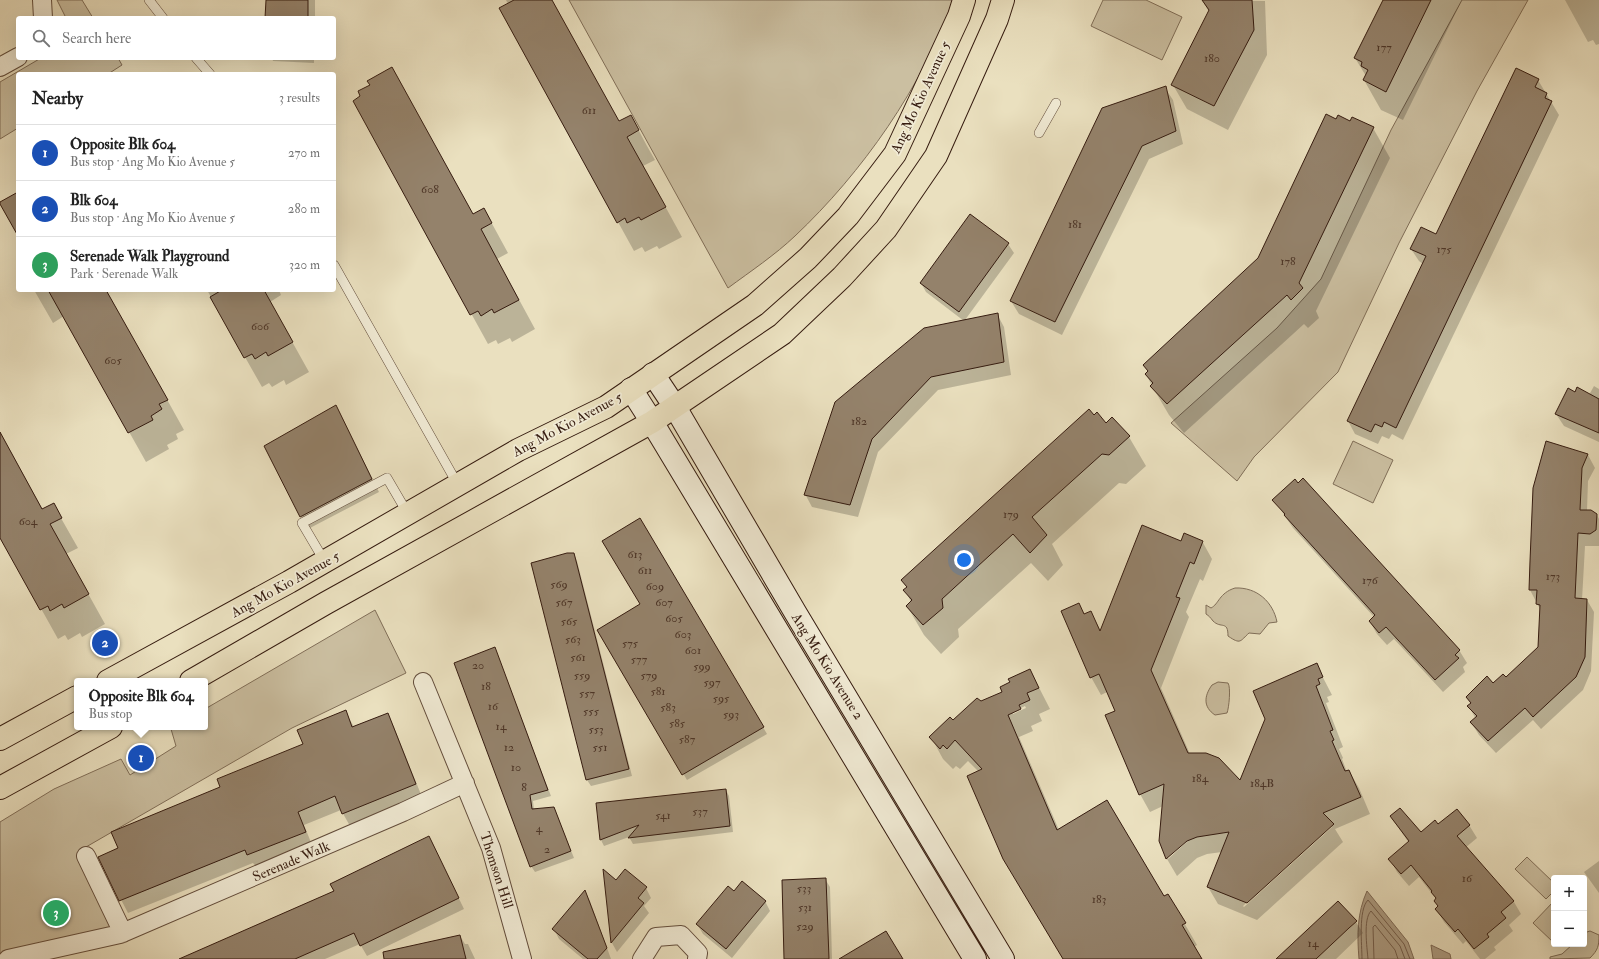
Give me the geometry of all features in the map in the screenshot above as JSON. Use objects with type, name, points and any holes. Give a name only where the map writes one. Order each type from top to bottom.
[{"type":"main road","name":"Ang Mo Kio Avenue 5","points":[[113,678],[325,562],[518,450],[606,407],[754,305],[808,258],[848,216],[895,154],[959,16],[964,0]]},
{"type":"main road","points":[[196,678],[333,599],[652,422],[675,408],[782,334],[842,277],[886,229],[936,156],[1004,0]]},
{"type":"main road","name":"Ang Mo Kio Avenue 2","points":[[653,374],[675,408],[785,619],[843,739],[975,959]]},
{"type":"main road","name":"Ang Mo Kio Avenue 2","points":[[631,389],[681,472],[785,619],[865,726],[1003,959]]},
{"type":"main road","points":[[0,740],[74,700]]},
{"type":"main road","points":[[843,739],[842,719],[849,715],[855,717],[865,726]]},
{"type":"main road","points":[[0,788],[106,730]]},
{"type":"street","points":[[42,0],[43,16]]},
{"type":"street","points":[[0,67],[16,58]]},
{"type":"street","points":[[423,682],[465,783]]},
{"type":"street","name":"Serenade Walk","points":[[8,959],[123,933],[403,812],[465,783]]},
{"type":"street","name":"Thomson Hill","points":[[465,783],[491,848],[516,932],[522,959]]},
{"type":"street","points":[[86,856],[123,933]]},
{"type":"street","points":[[642,959],[656,937],[681,935],[698,953],[697,959]]},
{"type":"lane","points":[[149,0],[161,16]]},
{"type":"lane","points":[[198,60],[208,72]]},
{"type":"lane","points":[[1039,133],[1056,103]]},
{"type":"lane","points":[[336,269],[458,485]]},
{"type":"lane","points":[[325,562],[302,523],[387,478],[408,514]]},
{"type":"shaded area","points":[[57,0],[82,0],[92,16],[65,16]]},
{"type":"shaded area","points":[[569,0],[953,0],[925,64],[888,127],[867,156],[844,185],[795,236],[728,288]]},
{"type":"shaded area","points":[[1103,0],[1146,0],[1182,17],[1162,60],[1091,26]]},
{"type":"shaded area","points":[[1462,0],[1528,0],[1477,91],[1399,243],[1338,372],[1254,457],[1237,481],[1171,423],[1277,328],[1321,279],[1391,130]]},
{"type":"shaded area","points":[[38,60],[119,60],[122,65],[111,72],[17,72]]},
{"type":"shaded area","points":[[16,73],[16,129],[0,139],[0,82]]},
{"type":"shaded area","points":[[1353,441],[1393,460],[1373,503],[1333,484]]},
{"type":"shaded area","points":[[1235,588],[1250,590],[1263,597],[1272,608],[1277,622],[1269,623],[1260,634],[1249,633],[1240,641],[1228,636],[1228,631],[1225,626],[1216,623],[1206,614],[1206,605],[1211,608],[1216,604],[1222,595]]},
{"type":"shaded area","points":[[375,610],[406,673],[292,728],[86,847],[120,934],[0,959],[0,822],[54,789],[121,759],[130,775],[176,746],[171,730],[208,730],[208,707]]},
{"type":"shaded area","points":[[1218,682],[1228,683],[1229,702],[1227,713],[1215,715],[1208,708],[1206,697],[1212,685]]},
{"type":"shaded area","points":[[1527,857],[1551,880],[1551,894],[1546,899],[1515,869]]},
{"type":"shaded area","points":[[1551,904],[1551,940],[1533,923]]},
{"type":"shaded area","points":[[1590,931],[1599,935],[1598,948],[1590,958],[1550,959],[1550,957],[1562,954],[1570,947],[1587,947],[1587,932]]},
{"type":"water","points":[[1367,891],[1408,942],[1414,959],[1359,959],[1358,924],[1361,908]]},
{"type":"water","points":[[1431,945],[1450,954],[1451,959],[1433,959]]},
{"type":"building","points":[[266,0],[308,0],[308,16],[265,16]]},
{"type":"building","points":[[514,0],[552,0],[619,121],[631,115],[639,130],[627,137],[666,207],[641,220],[639,217],[627,223],[625,218],[617,223],[499,8]]},
{"type":"building","points":[[1202,0],[1252,0],[1254,30],[1214,106],[1171,85],[1209,10]]},
{"type":"building","points":[[1383,0],[1431,0],[1386,92],[1363,80],[1368,70],[1361,66],[1362,62],[1354,58]]},
{"type":"building","points":[[392,67],[473,214],[484,208],[492,223],[481,229],[519,300],[494,313],[492,309],[481,316],[478,311],[470,315],[353,101],[360,96],[358,91],[370,85],[367,81]]},
{"type":"building","points":[[1516,68],[1539,79],[1535,87],[1547,93],[1545,98],[1552,101],[1396,428],[1384,422],[1382,427],[1375,424],[1371,432],[1347,421],[1426,256],[1410,249],[1421,227],[1436,234]]},
{"type":"building","points":[[1166,86],[1176,131],[1142,146],[1055,322],[1010,301],[1102,108]]},
{"type":"building","points":[[1326,114],[1336,119],[1338,115],[1350,121],[1352,117],[1374,127],[1299,283],[1303,288],[1291,300],[1287,295],[1167,404],[1150,386],[1153,383],[1145,374],[1148,371],[1143,365],[1258,258]]},
{"type":"building","points":[[16,193],[16,232],[0,204],[0,202]]},
{"type":"building","points":[[970,214],[1009,243],[959,312],[920,283]]},
{"type":"building","points":[[49,292],[107,292],[168,400],[159,404],[162,409],[151,416],[153,420],[128,433]]},
{"type":"building","points":[[219,292],[265,292],[293,342],[268,356],[266,352],[255,359],[252,354],[244,358],[210,297]]},
{"type":"building","points":[[998,313],[1004,362],[931,377],[872,439],[850,505],[804,495],[835,402],[924,328]]},
{"type":"building","points":[[1577,387],[1599,399],[1599,433],[1555,414],[1568,388],[1575,392]]},
{"type":"building","points":[[336,405],[372,479],[300,517],[264,446]]},
{"type":"building","points":[[1089,409],[1094,415],[1097,412],[1106,423],[1112,417],[1130,436],[1109,455],[1102,454],[1032,517],[1047,535],[1030,553],[1013,534],[942,599],[943,608],[923,625],[906,606],[912,600],[903,590],[907,587],[901,580]]},
{"type":"building","points":[[0,432],[42,509],[54,503],[62,518],[50,524],[89,594],[64,608],[62,604],[50,611],[48,606],[40,610],[0,538]]},
{"type":"building","points":[[1546,441],[1588,454],[1582,468],[1580,510],[1591,510],[1597,514],[1596,530],[1590,534],[1578,533],[1575,598],[1587,599],[1585,657],[1576,677],[1533,717],[1525,708],[1488,741],[1470,722],[1477,716],[1467,706],[1471,703],[1466,697],[1487,676],[1493,683],[1503,674],[1506,677],[1538,647],[1540,605],[1536,604],[1537,590],[1529,590],[1530,561],[1533,488]]},
{"type":"building","points":[[1303,478],[1460,650],[1455,655],[1459,658],[1435,680],[1386,627],[1379,633],[1369,621],[1375,615],[1272,500],[1295,479],[1298,483]]},
{"type":"building","points":[[640,518],[764,727],[682,775],[597,630],[640,604],[602,541]]},
{"type":"building","points":[[1142,525],[1181,541],[1184,533],[1203,541],[1194,564],[1190,562],[1176,597],[1180,598],[1151,670],[1188,753],[1206,753],[1219,758],[1240,780],[1265,719],[1253,691],[1317,663],[1323,677],[1318,679],[1320,684],[1316,686],[1333,730],[1330,731],[1334,740],[1332,741],[1345,771],[1349,770],[1361,797],[1323,813],[1334,824],[1247,903],[1207,887],[1229,832],[1197,837],[1187,841],[1166,859],[1159,841],[1164,784],[1139,795],[1105,715],[1115,711],[1099,674],[1090,678],[1061,611],[1079,603],[1084,614],[1091,611],[1100,631]]},
{"type":"building","points":[[567,553],[574,553],[629,769],[586,780],[531,563]]},
{"type":"building","points":[[495,647],[548,790],[530,795],[532,809],[554,807],[571,851],[530,867],[454,663]]},
{"type":"building","points":[[1030,669],[1039,688],[1027,693],[1030,700],[1019,705],[1021,709],[1008,715],[1057,830],[1107,800],[1164,896],[1168,894],[1186,923],[1182,925],[1202,959],[1063,959],[1003,859],[967,776],[982,769],[955,740],[947,749],[943,745],[940,749],[929,737],[950,717],[953,720],[977,698],[981,701],[1002,692],[1000,687],[1010,682],[1008,679]]},
{"type":"building","points":[[346,710],[352,727],[388,713],[416,784],[342,814],[335,796],[298,812],[306,832],[247,855],[245,850],[119,901],[98,857],[118,848],[111,832],[220,787],[217,779],[303,744],[297,730]]},
{"type":"building","points":[[726,789],[730,826],[628,838],[639,825],[600,840],[596,803]]},
{"type":"building","points":[[1400,808],[1421,832],[1435,820],[1438,824],[1457,809],[1470,825],[1457,836],[1514,901],[1501,912],[1506,918],[1487,934],[1489,937],[1474,949],[1458,929],[1455,932],[1435,909],[1438,906],[1434,901],[1436,898],[1411,865],[1401,874],[1388,859],[1409,841],[1390,816]]},
{"type":"building","points":[[429,836],[459,898],[360,946],[354,933],[295,959],[179,959],[334,891],[330,884]]},
{"type":"building","points":[[603,869],[616,880],[625,869],[647,887],[638,898],[644,903],[611,943]]},
{"type":"building","points":[[826,878],[829,959],[784,959],[782,880]]},
{"type":"building","points":[[742,881],[766,901],[726,949],[696,924],[728,886],[734,891]]},
{"type":"building","points":[[585,890],[607,948],[597,959],[588,959],[552,929]]},
{"type":"building","points":[[1338,901],[1357,921],[1316,959],[1276,959]]},
{"type":"building","points":[[886,931],[903,959],[839,959]]},
{"type":"building","points":[[460,935],[466,959],[384,959],[383,952]]},
{"type":"place","name":"Blk 604","points":[[105,643]]},
{"type":"place","name":"Opposite Blk 604","points":[[141,758]]},
{"type":"place","name":"Serenade Walk Playground","points":[[56,913]]}]
